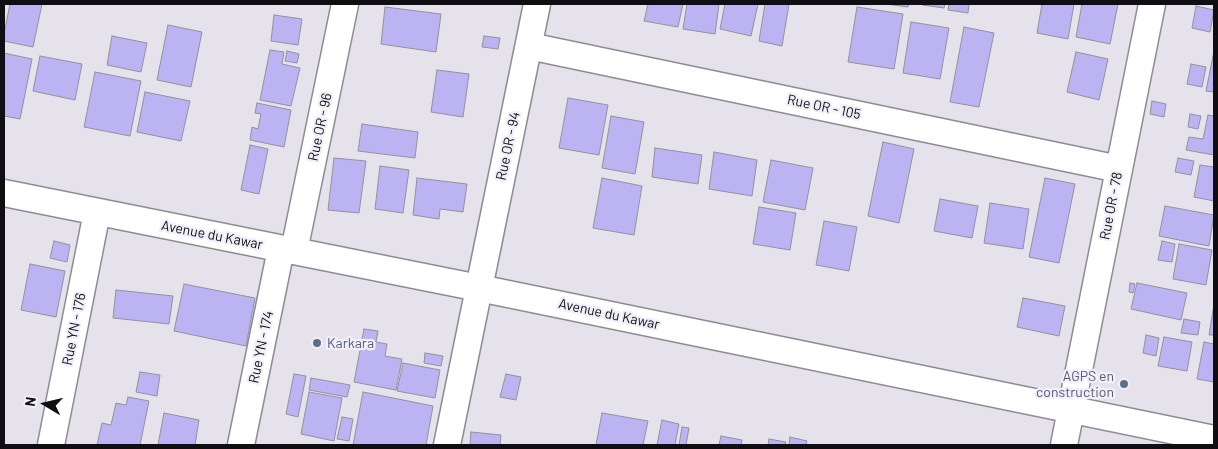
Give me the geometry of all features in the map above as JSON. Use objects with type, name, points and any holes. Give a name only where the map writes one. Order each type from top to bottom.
[{"type":"street","name":"Rue OR - 94","points":[[447,445],[538,4]]},
{"type":"street","name":"Rue OR - 78","points":[[1064,445],[1152,4]]},
{"type":"street","name":"Rue OR - 96","points":[[288,250],[337,5]]},
{"type":"street","name":"Rue OR - 105","points":[[529,46],[1119,169]]},
{"type":"street","name":"Avenue du Kawar","points":[[4,193],[1071,408],[1214,439]]},
{"type":"street","name":"Rue YN - 176","points":[[51,445],[97,212]]},
{"type":"street","name":"Rue YN - 174","points":[[241,445],[288,250]]},
{"type":"building","points":[[10,4],[42,4],[33,47],[4,41]]},
{"type":"building","points":[[648,4],[683,4],[678,27],[644,21]]},
{"type":"building","points":[[687,4],[719,4],[715,34],[683,29]]},
{"type":"building","points":[[725,4],[758,4],[751,36],[720,29]]},
{"type":"building","points":[[765,4],[789,4],[782,46],[759,41]]},
{"type":"building","points":[[886,4],[909,4],[908,7]]},
{"type":"building","points":[[923,4],[945,4],[944,8]]},
{"type":"building","points":[[949,4],[969,4],[968,13],[948,10]]},
{"type":"building","points":[[1042,4],[1074,4],[1068,39],[1037,33]]},
{"type":"building","points":[[1082,4],[1118,4],[1110,44],[1076,37]]},
{"type":"building","points":[[1196,6],[1214,10],[1210,32],[1192,28]]},
{"type":"building","points":[[385,7],[441,14],[436,52],[381,44]]},
{"type":"building","points":[[857,7],[903,14],[894,69],[848,62]]},
{"type":"building","points":[[274,15],[302,19],[298,45],[271,41]]},
{"type":"building","points":[[911,22],[949,28],[940,79],[903,73]]},
{"type":"building","points":[[168,25],[202,32],[191,87],[157,80]]},
{"type":"building","points":[[964,27],[994,33],[979,107],[950,102]]},
{"type":"building","points":[[112,36],[147,43],[141,72],[107,65]]},
{"type":"building","points":[[484,36],[500,38],[498,49],[482,47]]},
{"type":"building","points":[[270,50],[284,52],[282,64],[300,68],[291,106],[260,100]]},
{"type":"building","points":[[287,51],[299,54],[297,63],[285,61]]},
{"type":"building","points":[[1214,51],[1214,92],[1206,91]]},
{"type":"building","points":[[1076,52],[1108,59],[1099,100],[1067,92]]},
{"type":"building","points":[[4,53],[32,59],[20,119],[4,116]]},
{"type":"building","points":[[40,56],[82,64],[75,100],[33,91]]},
{"type":"building","points":[[1191,64],[1206,67],[1202,87],[1187,84]]},
{"type":"building","points":[[437,70],[469,74],[463,117],[431,112]]},
{"type":"building","points":[[95,72],[141,81],[130,136],[84,127]]},
{"type":"building","points":[[145,92],[190,101],[181,141],[137,132]]},
{"type":"building","points":[[568,98],[608,105],[599,155],[559,148]]},
{"type":"building","points":[[1152,101],[1166,104],[1164,117],[1150,114]]},
{"type":"building","points":[[257,103],[291,110],[284,147],[250,140],[252,127],[258,129],[261,114],[255,113]]},
{"type":"building","points":[[1190,114],[1201,116],[1198,129],[1188,127]]},
{"type":"building","points":[[1208,115],[1214,116],[1214,155],[1186,150],[1189,137],[1203,139]]},
{"type":"building","points":[[611,116],[644,122],[635,174],[602,168]]},
{"type":"building","points":[[362,124],[418,132],[415,158],[358,151]]},
{"type":"building","points":[[883,142],[914,149],[899,223],[868,216]]},
{"type":"building","points":[[250,145],[268,149],[259,194],[241,190]]},
{"type":"building","points":[[655,148],[702,155],[698,184],[652,177]]},
{"type":"building","points":[[714,152],[757,160],[752,196],[709,189]]},
{"type":"building","points":[[334,158],[366,161],[359,213],[328,210]]},
{"type":"building","points":[[1178,158],[1194,161],[1191,175],[1175,172]]},
{"type":"building","points":[[771,160],[813,168],[805,210],[763,202]]},
{"type":"building","points":[[1200,165],[1214,167],[1214,201],[1194,197]]},
{"type":"building","points":[[380,166],[409,170],[403,213],[375,209]]},
{"type":"building","points":[[417,178],[467,184],[463,212],[440,209],[439,219],[413,215]]},
{"type":"building","points":[[602,178],[642,186],[634,235],[593,228]]},
{"type":"building","points":[[1045,178],[1075,184],[1059,263],[1029,257]]},
{"type":"building","points":[[940,199],[978,206],[972,238],[934,231]]},
{"type":"building","points":[[990,203],[1029,209],[1023,249],[984,243]]},
{"type":"building","points":[[1165,206],[1214,215],[1209,246],[1159,236]]},
{"type":"building","points":[[759,207],[796,213],[790,250],[753,244]]},
{"type":"building","points":[[824,221],[857,227],[849,271],[816,265]]},
{"type":"building","points":[[54,241],[70,245],[67,262],[50,258]]},
{"type":"building","points":[[1162,241],[1175,244],[1172,262],[1158,260]]},
{"type":"building","points":[[1179,244],[1212,250],[1206,285],[1173,279]]},
{"type":"building","points":[[30,264],[65,271],[56,317],[21,310]]},
{"type":"building","points":[[1130,283],[1135,284],[1133,293],[1129,292]]},
{"type":"building","points":[[1137,283],[1187,293],[1181,320],[1131,309]]},
{"type":"building","points":[[184,284],[255,298],[246,346],[174,331]]},
{"type":"building","points":[[116,290],[173,296],[169,324],[113,318]]},
{"type":"building","points":[[1023,298],[1065,306],[1059,336],[1017,327]]},
{"type":"building","points":[[1214,304],[1214,335],[1209,335]]},
{"type":"building","points":[[1184,319],[1200,322],[1198,335],[1181,333]]},
{"type":"building","points":[[364,329],[378,331],[376,342],[387,344],[385,356],[402,359],[396,390],[354,382]]},
{"type":"building","points":[[1146,335],[1159,338],[1156,356],[1143,353]]},
{"type":"building","points":[[1164,337],[1192,342],[1187,371],[1158,366]]},
{"type":"building","points":[[1204,342],[1214,344],[1214,382],[1197,379]]},
{"type":"building","points":[[425,353],[443,356],[441,366],[424,363]]},
{"type":"building","points":[[403,363],[440,370],[435,398],[397,391]]},
{"type":"building","points":[[140,372],[160,375],[157,396],[136,392]]},
{"type":"building","points":[[294,374],[306,376],[298,417],[286,414]]},
{"type":"building","points":[[506,374],[521,377],[516,400],[500,397]]},
{"type":"building","points":[[311,378],[350,385],[347,397],[309,390]]},
{"type":"building","points":[[309,392],[342,398],[334,441],[301,434]]},
{"type":"building","points":[[363,392],[433,406],[426,445],[353,445]]},
{"type":"building","points":[[128,397],[149,401],[140,445],[97,445],[102,423],[111,425],[116,403],[126,405]]},
{"type":"building","points":[[164,413],[199,420],[195,445],[158,445]]},
{"type":"building","points":[[602,413],[648,421],[643,445],[596,445]]},
{"type":"building","points":[[342,417],[353,419],[349,441],[337,439]]},
{"type":"building","points":[[662,420],[679,424],[675,445],[657,445]]},
{"type":"building","points":[[682,427],[689,428],[686,445],[679,445]]},
{"type":"building","points":[[471,432],[501,435],[500,445],[470,445]]},
{"type":"building","points":[[721,436],[742,440],[741,445],[719,445]]},
{"type":"building","points":[[790,437],[807,441],[806,445],[789,445]]},
{"type":"building","points":[[769,439],[786,442],[785,445],[768,445]]},
{"type":"place","name":"Karkara","points":[[317,343]]},
{"type":"place","name":"AGPS en construction","points":[[1124,384]]}]
